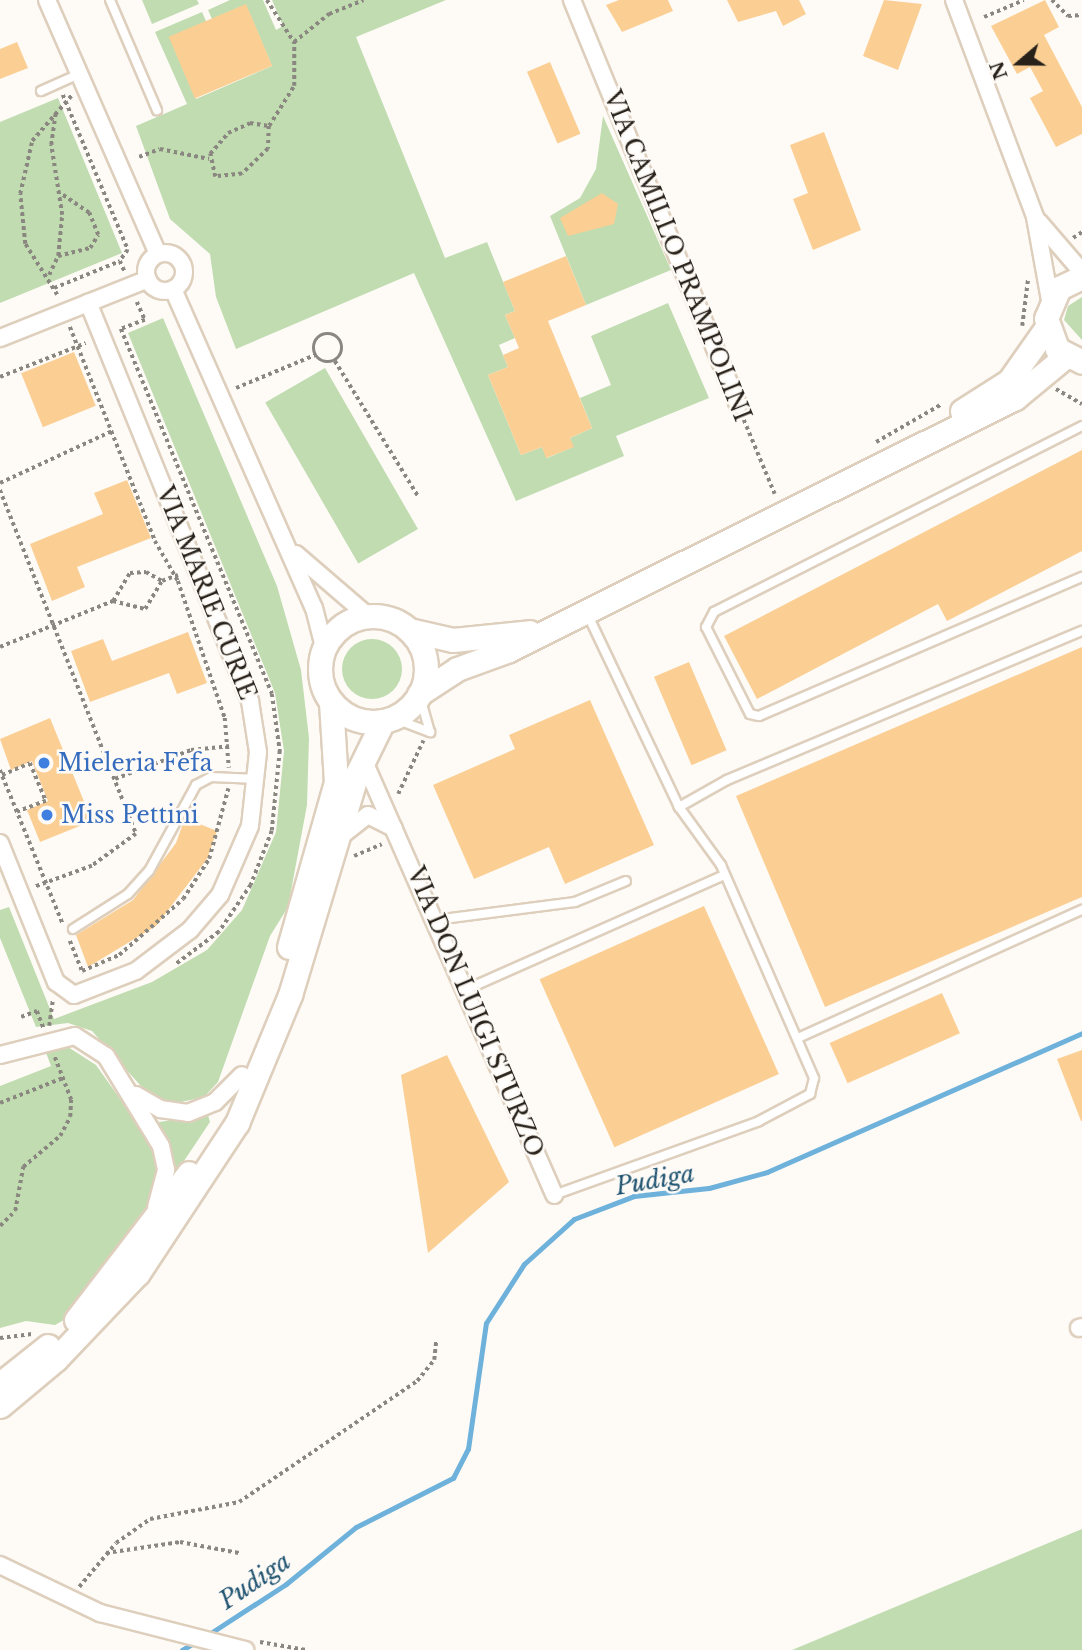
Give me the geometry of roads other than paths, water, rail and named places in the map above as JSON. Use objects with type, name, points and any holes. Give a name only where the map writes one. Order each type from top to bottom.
[{"type":"street","points":[[47,0],[158,254]]},
{"type":"street","name":"VIA CAMILLO PRAMPOLINI","points":[[572,0],[738,405]]},
{"type":"street","points":[[823,492],[1009,381],[1047,327],[1050,300],[1035,218],[954,0]]},
{"type":"street","points":[[1035,218],[1082,275],[1050,300]]},
{"type":"street","points":[[158,254],[175,256],[183,265],[184,276],[173,289],[161,290],[148,279],[149,262],[158,254]]},
{"type":"street","points":[[0,338],[148,279]]},
{"type":"street","points":[[0,1384],[99,1294],[181,1187],[242,1075],[329,814],[338,752],[331,702],[320,670],[324,647],[283,539],[217,396],[173,289]]},
{"type":"street","name":"VIA MARIE CURIE","points":[[0,843],[55,982],[70,995],[90,991],[157,957],[220,895],[250,826],[257,779],[250,701],[88,303]]},
{"type":"street","points":[[0,1406],[110,1306],[213,1163],[257,1080],[338,841],[363,757],[388,719],[457,669],[586,610],[781,499],[823,492],[1015,398],[1074,359],[1047,327]]},
{"type":"street","points":[[283,539],[332,591],[368,616],[409,631],[453,640],[547,629]]},
{"type":"street","points":[[324,647],[347,622],[368,616]]},
{"type":"street","points":[[409,631],[425,660],[419,694]]},
{"type":"street","points":[[331,702],[360,720],[388,719]]},
{"type":"street","name":"VIA DON LUIGI STURZO","points":[[363,757],[554,1195]]},
{"type":"street","points":[[338,841],[368,815],[396,829]]},
{"type":"street","points":[[0,1055],[47,1038],[75,1036],[92,1043],[131,1092],[161,1146],[164,1186],[153,1212],[105,1274],[99,1294]]},
{"type":"street","points":[[131,1092],[160,1109],[188,1113],[215,1102],[242,1075]]},
{"type":"street","points":[[0,1564],[73,1602],[178,1637],[219,1645],[246,1645]]},
{"type":"lane","points":[[110,0],[157,110]]},
{"type":"lane","points":[[41,91],[58,83],[83,81]]},
{"type":"lane","points":[[1082,426],[714,612],[706,627],[750,714],[760,716],[1082,577]]},
{"type":"lane","points":[[554,1195],[760,1121],[810,1094],[814,1078],[726,875],[679,807],[586,610]]},
{"type":"lane","points":[[679,807],[727,780],[1082,631]]},
{"type":"lane","points":[[388,719],[433,735],[419,694]]},
{"type":"lane","points":[[73,929],[128,894],[149,871],[190,790],[205,779],[257,779]]},
{"type":"lane","points":[[465,990],[726,875]]},
{"type":"lane","points":[[435,920],[575,902],[625,881]]},
{"type":"lane","points":[[798,1038],[1082,910]]},
{"type":"waterway","name":"Pudiga","points":[[206,1636],[286,1584],[356,1527],[453,1478],[468,1449],[486,1323],[524,1264],[574,1219],[634,1196],[709,1188],[767,1172],[1082,1033]]},
{"type":"waterway","name":"Pudiga","points":[[182,1650],[197,1641]]},
{"type":"place","name":"Mieleria Fefa","points":[[44,763]]},
{"type":"place","name":"Miss Pettini","points":[[47,815]]}]
